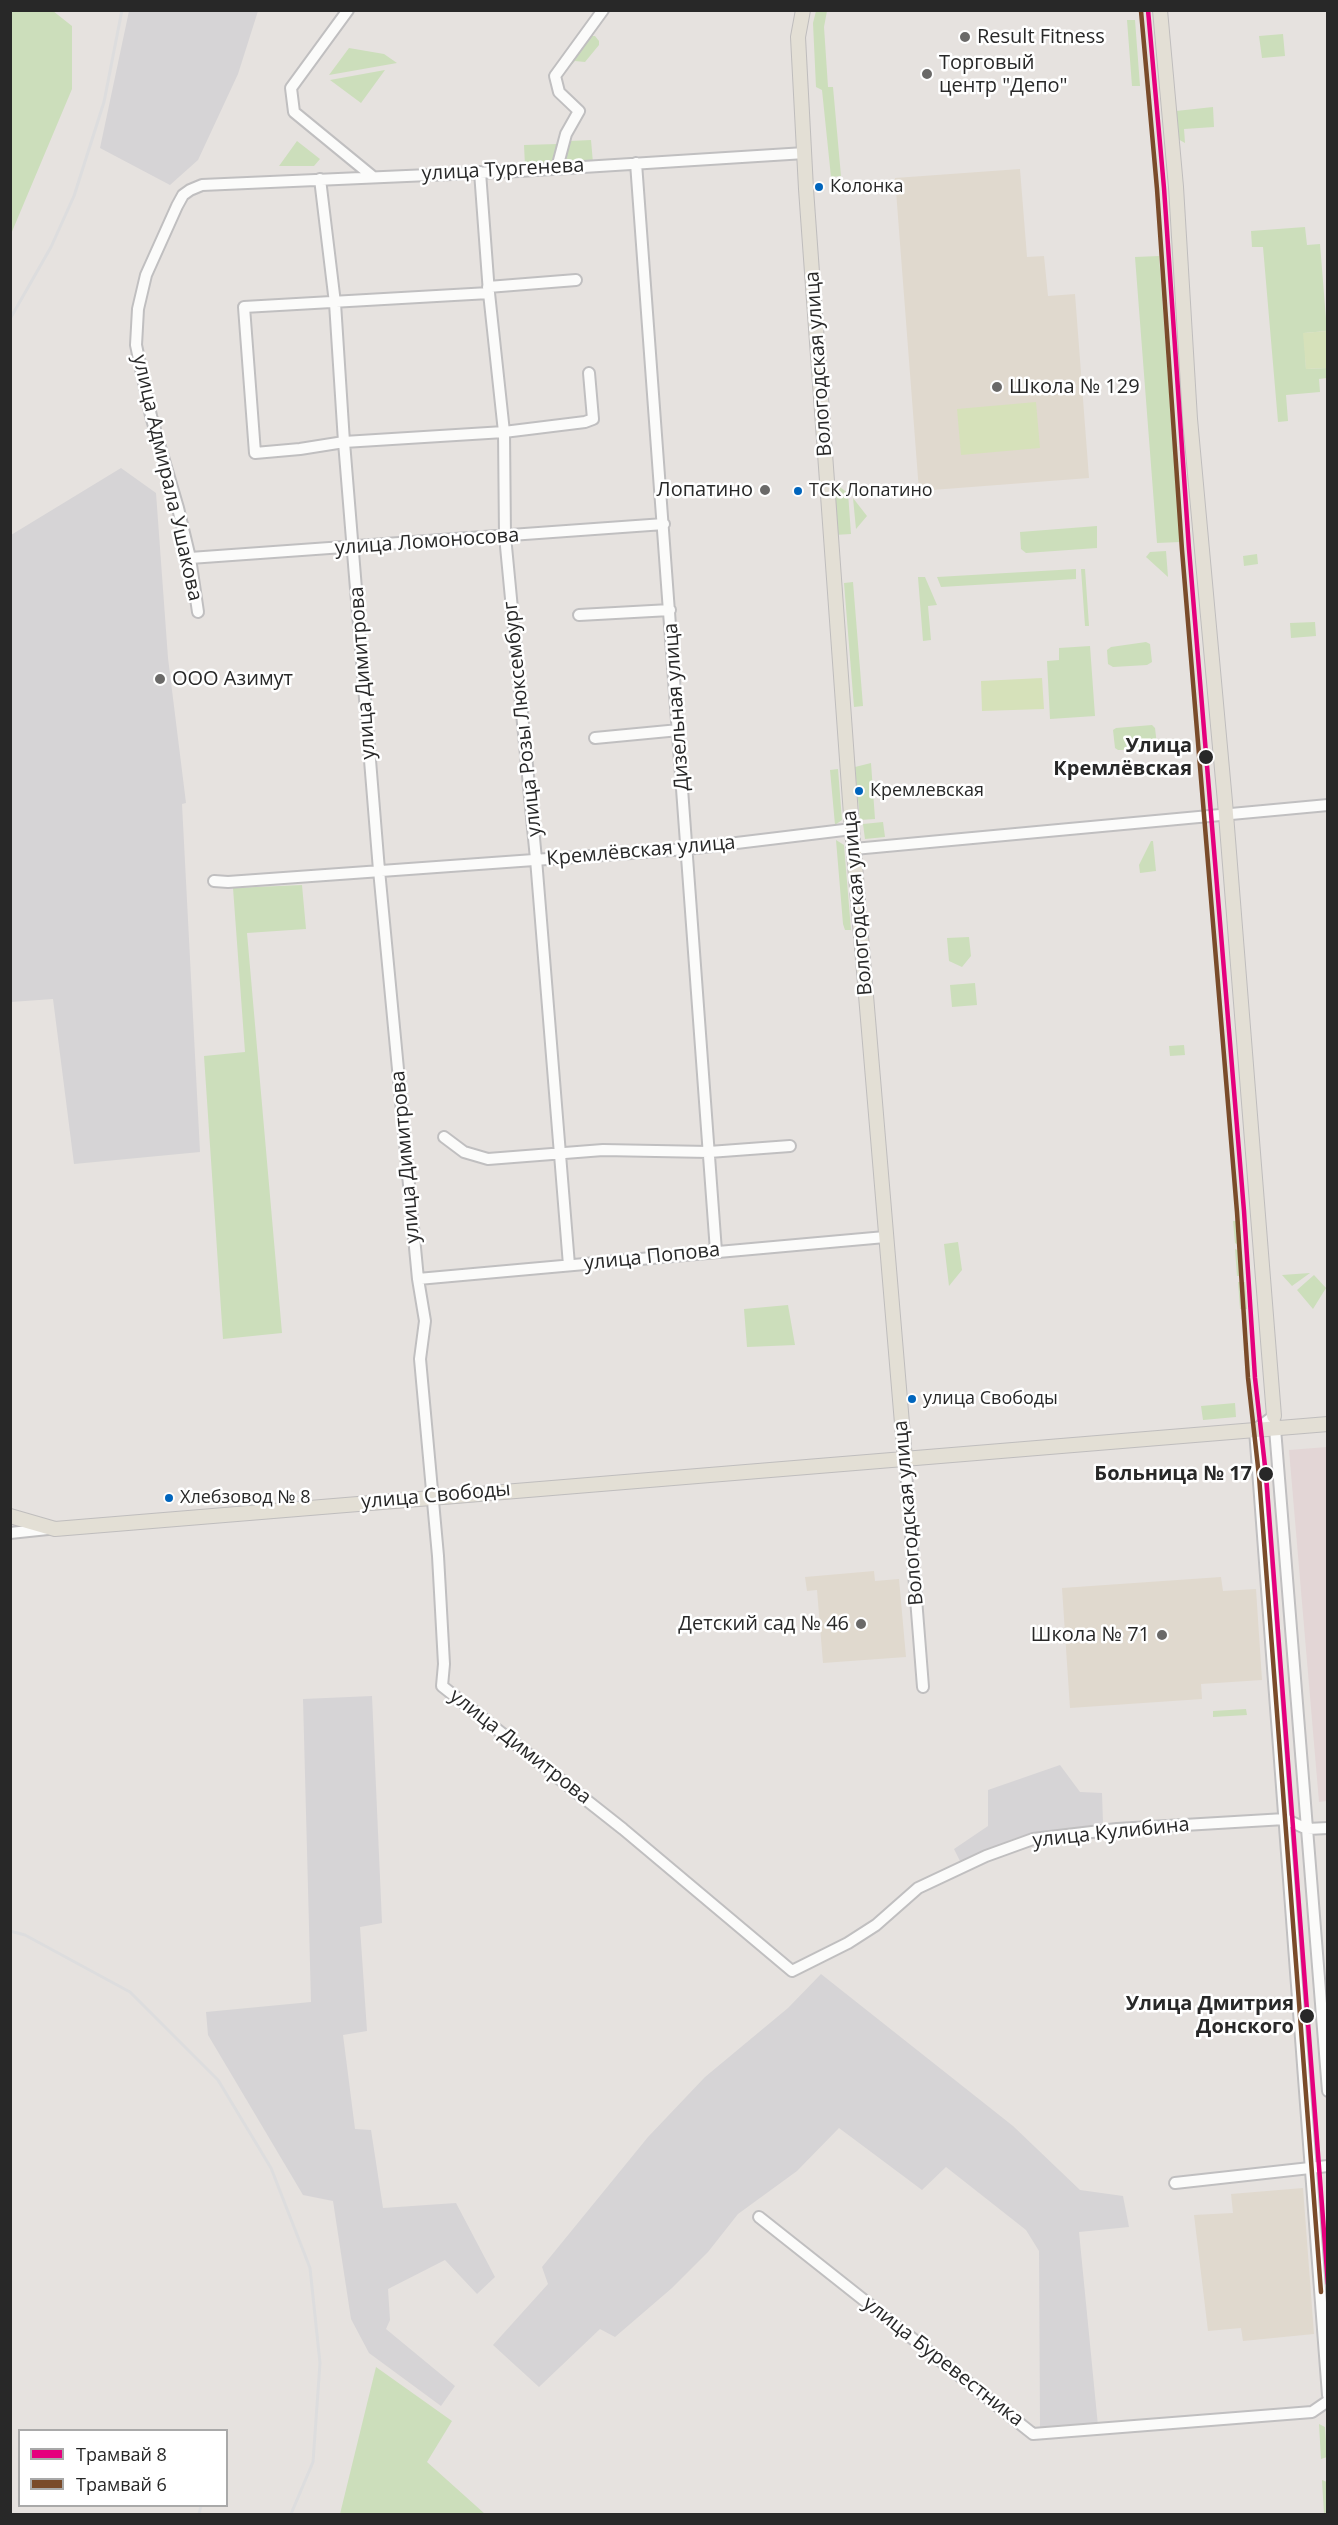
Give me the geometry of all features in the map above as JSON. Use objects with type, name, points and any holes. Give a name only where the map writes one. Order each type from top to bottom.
[{"type":"main road","name":"Вологодская улица","points":[[803,10],[798,37],[852,829],[904,1459]]},
{"type":"main road","points":[[1160,10],[1176,187],[1190,419],[1226,814],[1275,1422]]},
{"type":"main road","name":"улица Свободы","points":[[55,1529],[1255,1430],[1275,1422],[1328,1424]]},
{"type":"main road","points":[[10,1515],[55,1529]]},
{"type":"street","points":[[348,10],[291,88],[294,112],[372,176]]},
{"type":"street","points":[[557,168],[566,134],[579,111],[559,92],[555,76],[603,10]]},
{"type":"street","name":"улица Тургенева","points":[[202,185],[557,168],[805,153]]},
{"type":"street","name":"Дизельная улица","points":[[636,163],[716,1251]]},
{"type":"street","name":"улица Розы Люксембург","points":[[480,172],[488,290],[504,432],[505,536],[536,859],[569,1265]]},
{"type":"street","name":"улица Димитрова","points":[[320,179],[335,303],[379,870],[418,1279],[425,1321],[420,1359],[434,1496],[444,1664],[442,1686],[623,1829],[792,1971]]},
{"type":"street","name":"улица Адмирала Ушакова","points":[[198,612],[190,558],[145,393],[136,345],[138,309],[146,275],[183,195],[202,185]]},
{"type":"street","points":[[576,280],[335,303],[244,307],[255,453],[344,442],[504,432],[585,422],[593,419],[589,373]]},
{"type":"street","name":"улица Ломоносова","points":[[190,558],[664,524]]},
{"type":"street","points":[[579,615],[670,610]]},
{"type":"street","points":[[596,738],[678,730]]},
{"type":"street","points":[[854,849],[1328,805]]},
{"type":"street","name":"Кремлёвская улица","points":[[214,881],[228,882],[687,849],[852,829]]},
{"type":"street","points":[[444,1137],[464,1152],[488,1158],[603,1150],[709,1152],[790,1146]]},
{"type":"street","name":"улица Попова","points":[[418,1279],[885,1237]]},
{"type":"street","points":[[1275,1422],[1328,2091]]},
{"type":"street","points":[[1255,1430],[1328,2395]]},
{"type":"street","name":"Вологодская улица","points":[[904,1459],[923,1687]]},
{"type":"street","name":"улица Свободы","points":[[10,1533],[55,1529]]},
{"type":"street","points":[[1285,1819],[1307,1829],[1328,1828]]},
{"type":"street","name":"улица Кулибина","points":[[792,1971],[848,1943],[876,1925],[918,1888],[986,1856],[1032,1839],[1117,1829],[1285,1819]]},
{"type":"street","points":[[1175,2183],[1311,2170],[1328,2166]]},
{"type":"street","name":"улица Буревестника","points":[[759,2217],[1033,2434],[1312,2412],[1328,2401]]},
{"type":"shaded area","points":[[129,11],[258,11],[238,74],[198,160],[170,185],[100,148]]},
{"type":"shaded area","name":"Школа № 129","points":[[1020,169],[1027,257],[1044,256],[1048,296],[1075,294],[1089,478],[919,491],[895,178]]},
{"type":"shaded area","points":[[121,468],[156,493],[168,658],[186,803],[182,804],[200,1152],[74,1164],[53,999],[11,1002],[11,535]]},
{"type":"shaded area","points":[[1327,1447],[1327,1801],[1319,1802],[1289,1450]]},
{"type":"shaded area","name":"Детский сад № 46","points":[[874,1571],[875,1581],[899,1579],[906,1657],[823,1663],[817,1590],[807,1591],[805,1577]]},
{"type":"shaded area","name":"Школа № 71","points":[[1221,1577],[1223,1591],[1256,1589],[1262,1680],[1201,1684],[1202,1699],[1070,1708],[1062,1588]]},
{"type":"shaded area","points":[[372,1696],[382,1923],[360,1927],[367,2031],[343,2035],[355,2129],[371,2130],[383,2208],[456,2203],[495,2277],[477,2294],[445,2260],[388,2289],[390,2320],[386,2329],[455,2386],[441,2406],[369,2353],[351,2319],[333,2201],[303,2195],[208,2035],[206,2012],[311,2002],[303,1699]]},
{"type":"shaded area","points":[[1060,1765],[1080,1792],[1102,1793],[1103,1823],[1013,1839],[961,1863],[954,1849],[988,1826],[988,1790]]},
{"type":"shaded area","points":[[821,1974],[1013,2126],[1080,2190],[1123,2196],[1129,2227],[1079,2232],[1098,2426],[1040,2429],[1039,2251],[1026,2230],[946,2167],[922,2190],[839,2128],[797,2171],[738,2214],[708,2252],[672,2288],[615,2337],[600,2329],[539,2387],[493,2345],[548,2284],[542,2267],[648,2137],[705,2077],[788,2008]]},
{"type":"shaded area","points":[[1303,2188],[1314,2334],[1243,2341],[1241,2328],[1208,2331],[1194,2215],[1233,2213],[1231,2194]]},
{"type":"green space","points":[[11,10],[53,11],[72,26],[72,89],[11,234]]},
{"type":"green space","points":[[816,11],[827,11],[824,27],[828,87],[833,87],[841,176],[831,177],[822,90],[816,87],[813,23]]},
{"type":"green space","points":[[1127,20],[1135,20],[1140,86],[1132,86]]},
{"type":"green space","points":[[1283,34],[1285,56],[1262,58],[1259,36]]},
{"type":"green space","points":[[591,36],[595,36],[599,45],[585,62],[575,61],[559,78],[563,67]]},
{"type":"green space","points":[[349,48],[384,54],[397,63],[329,75]]},
{"type":"green space","points":[[385,70],[361,103],[330,80]]},
{"type":"green space","points":[[1213,107],[1214,127],[1184,129],[1185,143],[1176,138],[1176,111]]},
{"type":"green space","points":[[591,140],[593,163],[565,165],[570,141]]},
{"type":"green space","points":[[297,141],[320,159],[314,166],[279,166]]},
{"type":"green space","points":[[557,144],[552,165],[525,166],[524,145]]},
{"type":"green space","points":[[1305,227],[1307,245],[1320,244],[1327,331],[1304,333],[1306,369],[1327,368],[1327,378],[1319,379],[1320,392],[1286,395],[1288,421],[1278,422],[1263,247],[1252,247],[1251,231]]},
{"type":"green space","points":[[1159,256],[1180,542],[1157,543],[1135,257]]},
{"type":"green space","points":[[1327,331],[1327,368],[1306,369],[1303,333]]},
{"type":"green space","points":[[1036,402],[1040,448],[961,455],[957,409]]},
{"type":"green space","points":[[830,480],[848,493],[851,534],[834,535]]},
{"type":"green space","points":[[853,498],[867,516],[856,529]]},
{"type":"green space","points":[[1097,526],[1097,548],[1026,553],[1021,549],[1020,532]]},
{"type":"green space","points":[[1166,551],[1168,577],[1146,557],[1150,552]]},
{"type":"green space","points":[[1257,554],[1258,564],[1244,566],[1243,556]]},
{"type":"green space","points":[[1076,569],[1076,579],[941,587],[937,577]]},
{"type":"green space","points":[[1081,569],[1085,569],[1089,626],[1085,626]]},
{"type":"green space","points":[[918,577],[925,577],[937,605],[928,606],[931,640],[923,641]]},
{"type":"green space","points":[[853,582],[863,706],[854,707],[844,583]]},
{"type":"green space","points":[[1315,622],[1316,636],[1291,638],[1290,623]]},
{"type":"green space","points":[[1146,642],[1150,644],[1152,662],[1147,665],[1113,667],[1108,664],[1107,650],[1111,647]]},
{"type":"green space","points":[[1090,646],[1095,716],[1050,719],[1047,661],[1059,660],[1059,648]]},
{"type":"green space","points":[[1042,678],[1044,709],[982,711],[981,681]]},
{"type":"green space","points":[[1152,725],[1155,728],[1157,745],[1154,749],[1118,750],[1115,748],[1113,730],[1116,728]]},
{"type":"green space","points":[[871,763],[875,819],[860,820],[855,767]]},
{"type":"green space","points":[[838,769],[842,820],[835,825],[830,770]]},
{"type":"green space","points":[[883,822],[885,837],[865,839],[863,824]]},
{"type":"green space","points":[[836,840],[844,845],[851,930],[845,930],[843,924]]},
{"type":"green space","points":[[1153,841],[1156,871],[1140,873],[1139,865]]},
{"type":"green space","points":[[302,885],[306,929],[247,933],[282,1333],[223,1339],[204,1056],[245,1052],[233,888]]},
{"type":"green space","points":[[969,937],[971,956],[962,967],[949,961],[947,938]]},
{"type":"green space","points":[[975,983],[977,1005],[952,1007],[950,985]]},
{"type":"green space","points":[[1184,1045],[1185,1055],[1170,1056],[1169,1046]]},
{"type":"green space","points":[[1233,1221],[1239,1221],[1241,1247],[1235,1243]]},
{"type":"green space","points":[[958,1242],[962,1270],[949,1286],[944,1244]]},
{"type":"green space","points":[[1235,1249],[1242,1252],[1243,1276],[1237,1276]]},
{"type":"green space","points":[[1310,1273],[1292,1286],[1282,1275]]},
{"type":"green space","points":[[1314,1275],[1326,1288],[1313,1309],[1297,1290]]},
{"type":"green space","points":[[1238,1282],[1245,1282],[1247,1309],[1240,1309]]},
{"type":"green space","points":[[788,1305],[795,1345],[747,1347],[744,1309]]},
{"type":"green space","points":[[1235,1403],[1236,1417],[1203,1420],[1201,1406]]},
{"type":"green space","points":[[1246,1709],[1247,1715],[1213,1717],[1213,1711]]},
{"type":"green space","points":[[376,2367],[452,2421],[427,2462],[485,2514],[340,2514]]},
{"type":"green space","points":[[1319,2424],[1325,2427],[1327,2457],[1321,2459]]},
{"type":"green space","points":[[1322,2480],[1327,2482],[1327,2514],[1324,2514]]},
{"type":"railway","points":[[10,319],[51,247],[74,196],[104,102],[122,10]]},
{"type":"railway","points":[[10,1931],[25,1935],[130,1992],[218,2080],[271,2168],[310,2268],[320,2363],[313,2462],[291,2514]]},
{"type":"railway","points":[[199,2514],[201,2507]]},
{"type":"tram line","name":"8","points":[[1148,10],[1164,188],[1189,549],[1244,1211],[1255,1378],[1266,1475],[1328,2284]]},
{"type":"tram line","name":"6","points":[[1141,11],[1157,189],[1182,550],[1237,1212],[1248,1378],[1259,1476],[1321,2292]]},
{"type":"place","name":"Result Fitness","points":[[965,37]]},
{"type":"place","name":"Торговый центр \"Депо\"","points":[[927,74]]},
{"type":"place","name":"Колонка","points":[[819,187]]},
{"type":"place","name":"Школа № 129","points":[[997,387]]},
{"type":"place","name":"Лопатино","points":[[765,490]]},
{"type":"place","name":"ТСК Лопатино","points":[[798,491]]},
{"type":"place","name":"ООО Азимут","points":[[160,679]]},
{"type":"place","name":"Улица Кремлёвская","points":[[1206,757]]},
{"type":"place","name":"Кремлевская","points":[[859,791]]},
{"type":"place","name":"улица Свободы","points":[[912,1399]]},
{"type":"place","name":"Больница № 17","points":[[1266,1474]]},
{"type":"place","name":"Хлебзовод № 8","points":[[169,1498]]},
{"type":"place","name":"Детский сад № 46","points":[[861,1624]]},
{"type":"place","name":"Школа № 71","points":[[1162,1635]]},
{"type":"place","name":"Улица Дмитрия Донского","points":[[1307,2016]]}]
